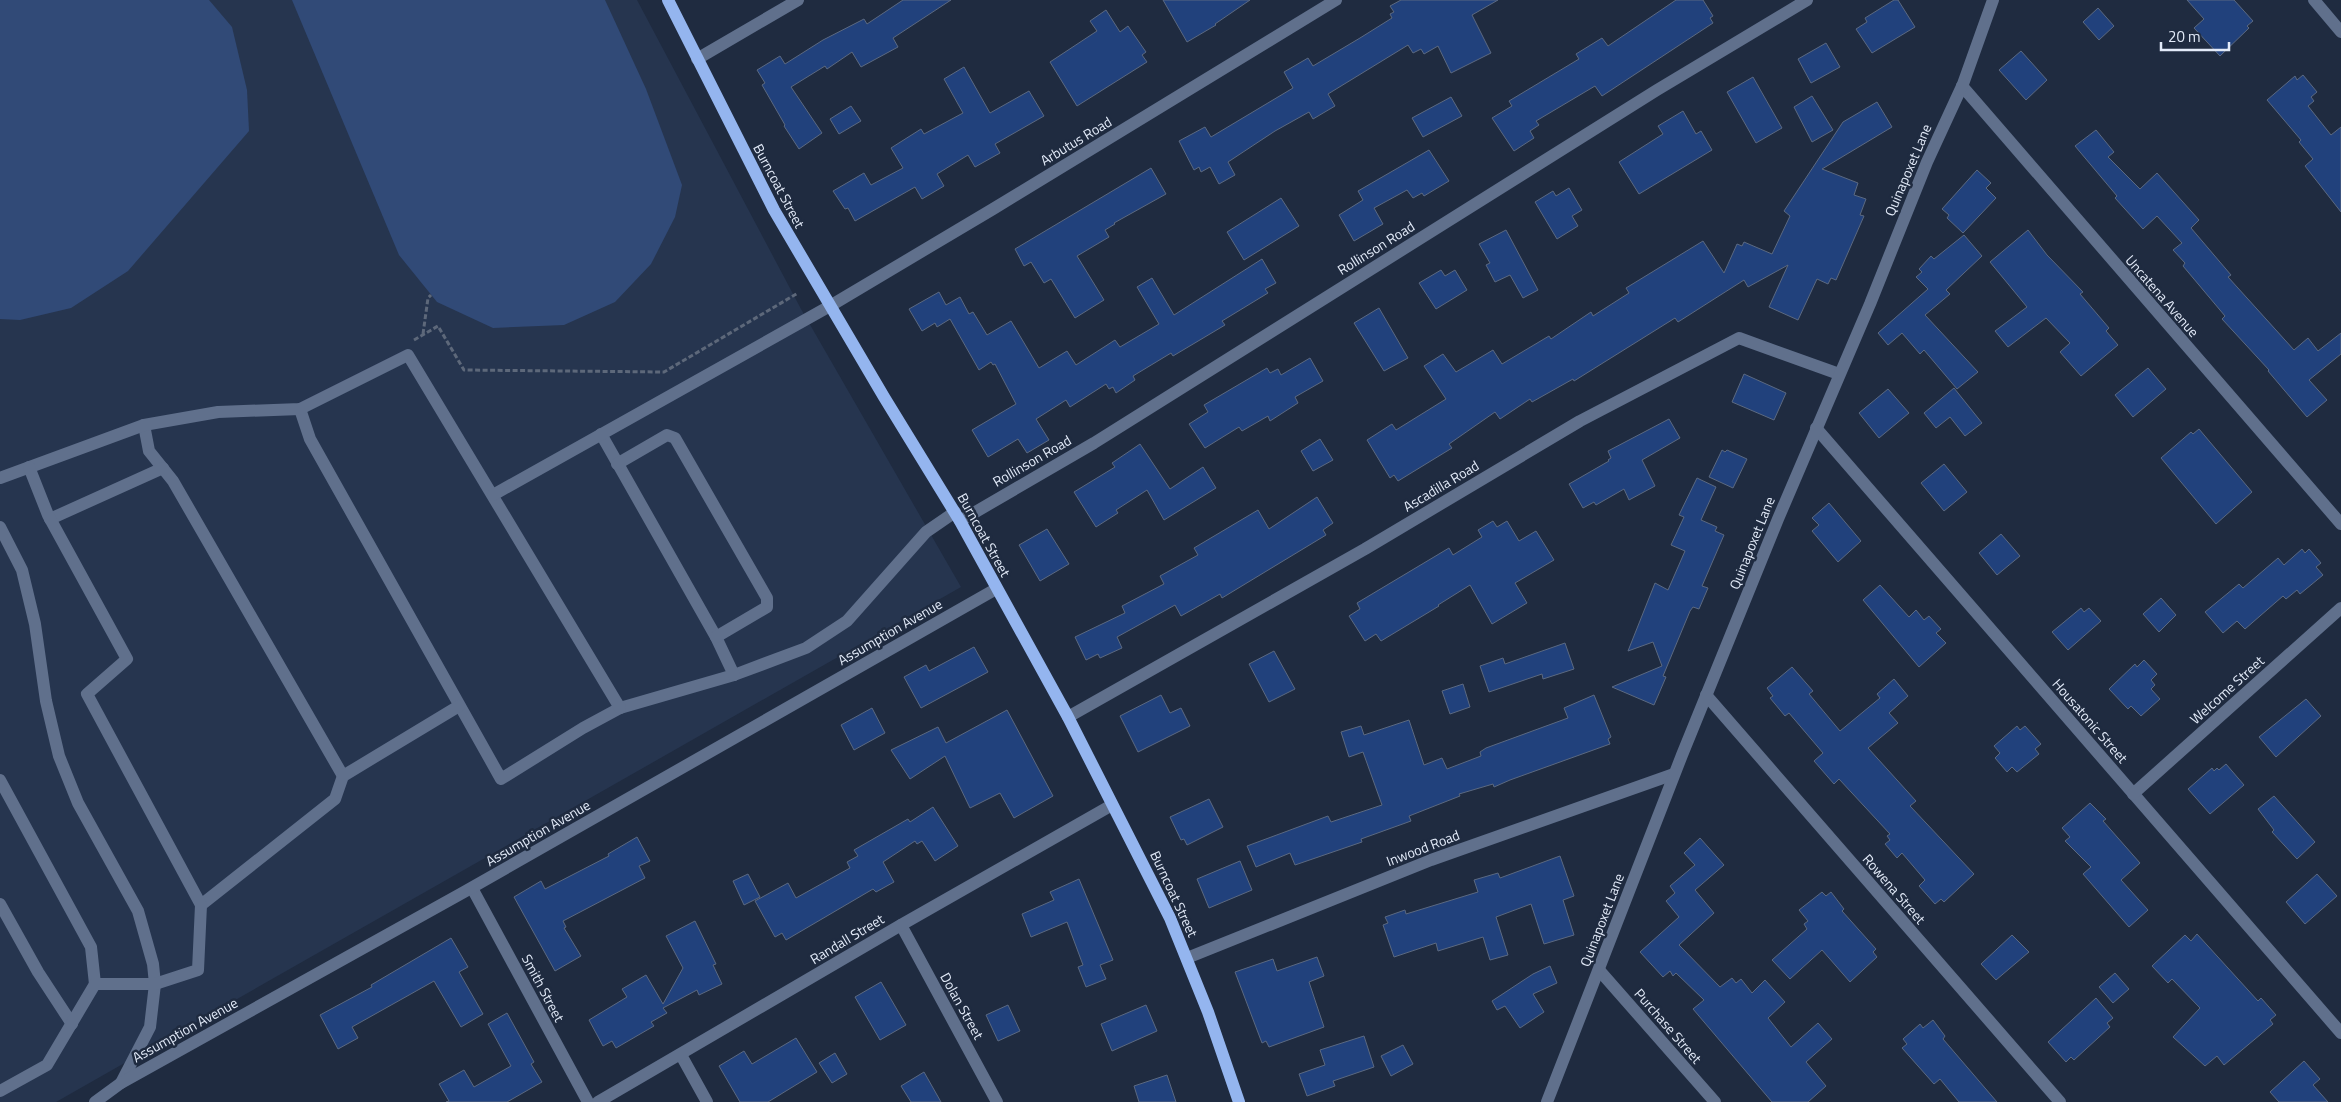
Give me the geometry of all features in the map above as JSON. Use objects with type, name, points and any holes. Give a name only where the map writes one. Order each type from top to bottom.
[{"type":"main road","name":"Burncoat Street","points":[[668,0],[759,183],[830,306],[957,516],[1068,717],[1170,918],[1208,1012],[1239,1102]]},
{"type":"street","points":[[697,59],[798,0]]},
{"type":"street","name":"Arbutus Road","points":[[493,494],[830,306],[993,210],[1336,0]]},
{"type":"street","name":"Rollinson Road","points":[[459,706],[501,779],[583,728],[620,708],[734,675],[806,648],[847,621],[926,532],[1094,443],[1649,96],[1807,0]]},
{"type":"street","name":"Quinapoxet Lane","points":[[1547,1102],[1674,774],[1816,428],[1867,312],[1927,162],[1962,86],[1993,0]]},
{"type":"street","points":[[2314,0],[2341,32]]},
{"type":"street","name":"Uncatena Avenue","points":[[1962,86],[2341,524]]},
{"type":"street","name":"Ascadilla Road","points":[[1068,717],[1365,549],[1580,421],[1739,338],[1839,374]]},
{"type":"street","points":[[0,478],[144,425],[218,412],[300,409],[408,355],[620,708]]},
{"type":"street","points":[[201,905],[335,799],[343,776],[459,706],[310,439],[300,409]]},
{"type":"street","points":[[144,425],[149,450],[174,481],[343,776]]},
{"type":"street","name":"Housatonic Street","points":[[1816,428],[2341,1032]]},
{"type":"street","points":[[601,434],[716,637],[734,675]]},
{"type":"street","points":[[617,464],[667,435],[675,438],[767,598],[767,607],[716,637]]},
{"type":"street","points":[[29,467],[50,519],[127,660],[87,694],[201,905],[198,970],[155,984],[95,984]]},
{"type":"street","points":[[50,519],[163,468]]},
{"type":"street","points":[[0,527],[22,570],[35,624],[46,702],[59,756],[78,803],[138,911],[153,964],[155,984],[150,1027],[120,1082]]},
{"type":"street","name":"Assumption Avenue","points":[[95,1102],[120,1082],[472,888],[996,589]]},
{"type":"street","name":"Welcome Street","points":[[2133,794],[2341,608]]},
{"type":"street","name":"Rowena Street","points":[[1706,695],[2060,1102]]},
{"type":"street","name":"Inwood Road","points":[[1187,958],[1431,860],[1674,774]]},
{"type":"street","points":[[0,780],[91,947],[95,984],[47,1065],[0,1091]]},
{"type":"street","name":"Randall Street","points":[[598,1102],[901,925],[1112,805]]},
{"type":"street","name":"Smith Street","points":[[472,888],[588,1102]]},
{"type":"street","points":[[0,904],[38,972],[72,1024]]},
{"type":"street","name":"Dolan Street","points":[[901,925],[997,1102]]},
{"type":"street","name":"Purchase Street","points":[[1599,970],[1715,1102]]},
{"type":"street","points":[[681,1055],[707,1102]]},
{"type":"path","points":[[438,326],[464,370],[664,372],[798,293]]},
{"type":"path","points":[[422,335],[428,298],[431,295]]},
{"type":"shaded area","points":[[0,0],[637,0],[801,309],[961,587],[56,1102],[0,1102]]},
{"type":"shaded area","points":[[0,0],[209,0],[232,27],[247,90],[249,131],[128,271],[71,308],[20,320],[0,319]]},
{"type":"shaded area","points":[[292,0],[605,0],[646,89],[682,185],[675,217],[651,264],[615,302],[564,325],[493,328],[437,302],[399,255]]},
{"type":"building","points":[[903,0],[951,0],[893,38],[898,47],[861,67],[852,52],[827,69],[825,66],[791,87],[822,133],[799,149],[762,85],[765,83],[757,70],[780,56],[785,64],[823,40],[864,19],[867,24]]},
{"type":"building","points":[[1163,0],[1250,0],[1216,25],[1187,42]]},
{"type":"building","points":[[1401,0],[1498,0],[1472,15],[1491,53],[1451,73],[1438,46],[1424,54],[1421,49],[1413,53],[1408,45],[1328,94],[1335,106],[1313,119],[1309,112],[1275,131],[1228,162],[1235,175],[1219,184],[1210,167],[1201,172],[1199,167],[1194,170],[1179,141],[1205,127],[1211,137],[1293,88],[1284,72],[1308,58],[1313,66],[1360,38],[1392,18],[1390,14],[1394,12],[1390,6]]},
{"type":"building","points":[[1676,0],[1703,0],[1713,16],[1710,18],[1713,23],[1602,96],[1595,86],[1536,121],[1539,125],[1530,131],[1534,138],[1514,151],[1492,118],[1512,106],[1509,101],[1579,59],[1576,54],[1602,38],[1608,46]]},
{"type":"building","points":[[1894,0],[1898,0],[1915,27],[1872,53],[1856,29],[1867,22],[1865,18]]},
{"type":"building","points":[[2187,0],[2234,0],[2253,21],[2247,26],[2249,28],[2220,56],[2194,28],[2204,19]]},
{"type":"building","points":[[2098,8],[2114,26],[2099,40],[2083,22]]},
{"type":"building","points":[[1106,10],[1120,32],[1128,26],[1146,52],[1142,55],[1147,62],[1077,106],[1050,62],[1097,31],[1090,21]]},
{"type":"building","points":[[1826,43],[1840,67],[1811,83],[1798,59]]},
{"type":"building","points":[[2021,51],[2047,80],[2026,100],[1999,70]]},
{"type":"building","points":[[964,67],[990,113],[1029,91],[1044,116],[995,144],[1000,153],[975,167],[968,155],[937,174],[944,186],[922,199],[915,187],[855,221],[848,208],[845,209],[833,191],[864,173],[871,185],[903,168],[891,148],[921,129],[924,134],[963,113],[944,79]]},
{"type":"building","points":[[2303,75],[2317,92],[2311,97],[2314,101],[2308,106],[2331,135],[2341,127],[2341,212],[2305,166],[2313,159],[2299,142],[2301,140],[2267,100],[2295,76],[2297,80]]},
{"type":"building","points":[[1753,77],[1782,128],[1756,143],[1727,92]]},
{"type":"building","points":[[1812,96],[1833,130],[1812,142],[1794,107]]},
{"type":"building","points":[[1451,97],[1462,116],[1423,137],[1412,118]]},
{"type":"building","points":[[1877,102],[1892,127],[1822,169],[1858,183],[1854,195],[1866,199],[1860,215],[1864,216],[1836,280],[1831,278],[1828,284],[1817,279],[1798,320],[1769,307],[1788,265],[1748,287],[1744,280],[1678,322],[1675,318],[1574,381],[1573,379],[1532,402],[1530,399],[1500,419],[1495,412],[1449,444],[1452,448],[1398,481],[1394,475],[1390,478],[1367,440],[1392,424],[1396,430],[1446,399],[1424,366],[1443,354],[1456,372],[1493,350],[1502,364],[1549,336],[1551,339],[1591,312],[1593,316],[1629,293],[1626,288],[1703,241],[1724,273],[1737,244],[1742,246],[1744,242],[1772,254],[1790,216],[1784,211],[1843,122]]},
{"type":"building","points":[[851,106],[861,121],[839,134],[830,119]]},
{"type":"building","points":[[1683,111],[1696,134],[1701,131],[1712,150],[1639,194],[1619,162],[1663,134],[1658,126]]},
{"type":"building","points":[[2096,130],[2114,152],[2108,157],[2140,189],[2157,173],[2199,220],[2191,228],[2231,275],[2228,277],[2294,350],[2308,338],[2318,351],[2341,333],[2341,354],[2309,380],[2327,400],[2307,417],[2269,370],[2222,319],[2225,316],[2183,266],[2185,263],[2173,250],[2182,243],[2157,216],[2143,229],[2115,198],[2117,196],[2075,146]]},
{"type":"building","points":[[1429,150],[1449,181],[1424,196],[1422,193],[1413,198],[1407,190],[1374,208],[1383,224],[1354,241],[1339,215],[1363,200],[1358,191]]},
{"type":"building","points":[[1151,168],[1166,194],[1114,223],[1105,230],[1109,237],[1077,256],[1104,300],[1075,318],[1051,279],[1044,283],[1031,262],[1024,266],[1015,249]]},
{"type":"building","points":[[1977,170],[1991,183],[1986,188],[1996,198],[1963,233],[1947,218],[1949,215],[1942,209]]},
{"type":"building","points":[[1569,188],[1582,210],[1572,216],[1578,226],[1557,239],[1535,202],[1553,191],[1556,196]]},
{"type":"building","points":[[1281,198],[1299,226],[1244,260],[1227,232]]},
{"type":"building","points":[[1506,230],[1538,290],[1523,298],[1510,275],[1495,282],[1486,265],[1490,263],[1479,244]]},
{"type":"building","points":[[2028,230],[2047,255],[2083,292],[2080,294],[2109,328],[2106,331],[2118,345],[2081,376],[2060,352],[2070,343],[2046,318],[2008,347],[1995,331],[2027,307],[1990,262]]},
{"type":"building","points":[[1964,235],[1982,256],[1946,290],[1950,294],[1925,315],[1978,372],[1957,389],[1924,350],[1920,354],[1902,333],[1888,345],[1878,333],[1928,289],[1916,277],[1922,272],[1919,269],[1931,256],[1934,259]]},
{"type":"building","points":[[1262,259],[1276,283],[1265,289],[1268,293],[1222,321],[1225,325],[1173,356],[1171,353],[1133,376],[1135,380],[1116,393],[1113,387],[1109,389],[1106,384],[1070,407],[1066,400],[1036,419],[1049,440],[1027,453],[1018,439],[988,457],[972,430],[1016,404],[995,364],[993,365],[991,362],[979,370],[950,319],[937,327],[935,323],[922,331],[909,309],[939,292],[946,305],[960,297],[969,314],[973,312],[987,335],[1011,321],[1039,368],[1067,351],[1076,365],[1115,340],[1120,347],[1159,324],[1137,287],[1152,278],[1174,315]]},
{"type":"building","points":[[1441,270],[1445,276],[1455,270],[1467,290],[1436,309],[1419,283]]},
{"type":"building","points":[[1379,308],[1408,358],[1384,371],[1354,323]]},
{"type":"building","points":[[1310,358],[1323,381],[1295,397],[1298,403],[1270,421],[1268,416],[1242,431],[1239,427],[1205,448],[1189,424],[1208,412],[1204,405],[1267,368],[1270,373],[1278,369],[1281,375]]},
{"type":"building","points":[[2148,368],[2166,389],[2133,417],[2115,395]]},
{"type":"building","points":[[1744,374],[1786,393],[1774,420],[1732,402]]},
{"type":"building","points":[[1954,388],[1982,423],[1965,436],[1950,417],[1936,428],[1924,413]]},
{"type":"building","points":[[1888,389],[1909,413],[1879,438],[1859,413]]},
{"type":"building","points":[[1669,419],[1680,438],[1642,460],[1655,486],[1629,500],[1624,489],[1596,505],[1594,502],[1583,508],[1569,484],[1609,461],[1611,458],[1608,451]]},
{"type":"building","points":[[2199,429],[2252,492],[2216,524],[2161,458],[2191,432],[2193,434]]},
{"type":"building","points":[[1320,439],[1333,460],[1313,471],[1301,451]]},
{"type":"building","points":[[1140,444],[1170,489],[1203,467],[1216,488],[1164,520],[1147,490],[1116,510],[1118,513],[1096,527],[1074,492],[1115,467],[1112,463]]},
{"type":"building","points":[[1722,450],[1725,452],[1727,450],[1747,459],[1733,488],[1709,477]]},
{"type":"building","points":[[1944,464],[1967,492],[1944,511],[1921,483]]},
{"type":"building","points":[[1697,478],[1716,487],[1701,520],[1717,527],[1715,531],[1724,535],[1702,586],[1708,588],[1699,609],[1693,607],[1690,611],[1663,676],[1666,677],[1654,705],[1612,687],[1662,666],[1653,642],[1628,651],[1655,583],[1668,590],[1685,551],[1671,545],[1684,517],[1679,515]]},
{"type":"building","points":[[1317,497],[1333,523],[1323,530],[1326,535],[1222,598],[1220,594],[1181,616],[1175,605],[1117,637],[1122,648],[1100,658],[1098,654],[1086,660],[1075,637],[1125,613],[1122,606],[1164,584],[1160,576],[1198,555],[1194,548],[1258,510],[1269,529]]},
{"type":"building","points":[[1829,503],[1861,541],[1838,562],[1812,531],[1819,525],[1812,518]]},
{"type":"building","points":[[1493,521],[1497,527],[1507,521],[1519,541],[1536,531],[1554,560],[1515,583],[1527,603],[1492,624],[1470,585],[1381,641],[1376,634],[1365,641],[1349,616],[1360,609],[1357,603],[1449,548],[1453,555],[1482,537],[1478,530]]},
{"type":"building","points":[[1047,529],[1069,564],[1040,581],[1019,545]]},
{"type":"building","points":[[2001,534],[2020,556],[1997,575],[1979,553]]},
{"type":"building","points":[[2302,549],[2305,553],[2309,549],[2321,563],[2316,567],[2323,575],[2300,594],[2297,590],[2286,599],[2283,596],[2245,629],[2237,621],[2223,633],[2205,612],[2239,584],[2243,588],[2278,558],[2284,565]]},
{"type":"building","points":[[1880,585],[1909,617],[1916,610],[1924,620],[1929,616],[1941,629],[1936,633],[1946,643],[1919,667],[1863,600]]},
{"type":"building","points":[[2161,598],[2176,615],[2159,632],[2143,614]]},
{"type":"building","points":[[2081,608],[2084,612],[2089,608],[2101,621],[2068,650],[2052,632]]},
{"type":"building","points":[[1565,643],[1574,669],[1543,679],[1542,674],[1489,692],[1480,666],[1503,658],[1505,664]]},
{"type":"building","points":[[974,647],[988,672],[921,708],[904,677],[926,665],[929,671]]},
{"type":"building","points":[[1274,651],[1295,689],[1269,702],[1249,664]]},
{"type":"building","points":[[2144,660],[2157,674],[2151,680],[2155,685],[2151,689],[2160,699],[2141,716],[2131,706],[2128,709],[2109,689],[2135,664],[2137,667]]},
{"type":"building","points":[[1792,667],[1813,691],[1809,694],[1840,731],[1880,698],[1877,694],[1894,679],[1908,696],[1889,713],[1898,723],[1868,748],[1916,801],[1910,806],[1974,874],[1944,902],[1941,899],[1935,904],[1919,886],[1925,880],[1902,853],[1897,858],[1885,844],[1890,840],[1887,836],[1890,834],[1839,779],[1834,784],[1814,761],[1823,753],[1789,713],[1785,716],[1770,698],[1773,696],[1767,688]]},
{"type":"building","points":[[1463,684],[1470,707],[1450,714],[1442,691]]},
{"type":"building","points":[[1161,695],[1170,713],[1181,708],[1190,726],[1138,752],[1120,716]]},
{"type":"building","points":[[1594,695],[1611,737],[1608,739],[1610,744],[1494,787],[1493,784],[1459,794],[1460,796],[1409,816],[1411,821],[1361,839],[1362,842],[1295,865],[1290,853],[1256,867],[1247,846],[1328,816],[1331,822],[1382,805],[1363,752],[1349,757],[1341,732],[1361,726],[1364,735],[1409,720],[1424,765],[1442,758],[1447,769],[1481,756],[1480,752],[1486,748],[1568,718],[1564,708]]},
{"type":"building","points":[[2306,699],[2321,716],[2276,757],[2259,737]]},
{"type":"building","points":[[872,708],[885,733],[854,750],[841,725]]},
{"type":"building","points":[[1007,710],[1053,796],[1014,818],[1000,793],[970,808],[945,756],[910,779],[891,750],[938,727],[946,743]]},
{"type":"building","points":[[2017,726],[2020,730],[2025,726],[2041,744],[2035,749],[2039,754],[2017,772],[2012,767],[2007,772],[1995,758],[2000,753],[1994,746]]},
{"type":"building","points":[[2226,764],[2244,785],[2210,814],[2188,789],[2212,768],[2214,771],[2217,768],[2219,770]]},
{"type":"building","points":[[2274,796],[2315,842],[2297,859],[2272,832],[2274,830],[2258,809]]},
{"type":"building","points":[[1209,799],[1223,827],[1187,845],[1184,839],[1181,840],[1170,817]]},
{"type":"building","points":[[2090,803],[2106,819],[2103,821],[2140,863],[2121,880],[2148,910],[2129,927],[2083,874],[2091,867],[2065,841],[2070,837],[2062,828]]},
{"type":"building","points":[[933,807],[958,846],[935,861],[922,841],[917,844],[915,841],[883,862],[894,882],[876,892],[873,889],[786,940],[782,933],[775,937],[755,901],[788,883],[796,898],[850,868],[847,862],[858,856],[854,850],[908,819],[910,822]]},
{"type":"building","points":[[637,837],[650,861],[639,866],[645,878],[563,921],[566,927],[564,928],[581,956],[555,971],[514,897],[541,881],[545,889],[609,856],[608,854]]},
{"type":"building","points":[[1700,838],[1724,865],[1695,890],[1714,913],[1679,945],[1720,987],[1732,978],[1736,983],[1741,979],[1752,993],[1765,980],[1785,1002],[1768,1018],[1791,1047],[1818,1023],[1832,1039],[1806,1062],[1826,1086],[1808,1102],[1772,1102],[1693,1009],[1704,1000],[1676,973],[1673,976],[1670,971],[1663,977],[1640,952],[1679,917],[1666,901],[1675,893],[1670,886],[1695,865],[1684,853]]},
{"type":"building","points":[[1560,856],[1574,896],[1563,900],[1574,935],[1544,944],[1531,904],[1496,917],[1508,955],[1490,960],[1483,937],[1438,951],[1436,943],[1394,957],[1383,925],[1388,923],[1385,917],[1405,910],[1406,914],[1478,892],[1474,880],[1498,873],[1500,878]]},
{"type":"building","points":[[1240,861],[1252,890],[1209,908],[1197,879]]},
{"type":"building","points":[[748,874],[760,897],[744,905],[733,881]]},
{"type":"building","points":[[2317,874],[2337,896],[2305,924],[2286,902]]},
{"type":"building","points":[[1079,879],[1113,960],[1100,965],[1106,979],[1086,987],[1078,967],[1083,965],[1067,922],[1031,937],[1022,914],[1054,900],[1050,892]]},
{"type":"building","points":[[1822,892],[1826,896],[1831,892],[1844,909],[1842,911],[1876,949],[1873,952],[1877,957],[1850,982],[1822,950],[1790,979],[1772,960],[1807,929],[1804,924],[1808,921],[1799,910]]},
{"type":"building","points":[[695,921],[716,964],[713,965],[722,984],[699,995],[697,990],[663,1008],[667,1013],[651,1022],[654,1026],[616,1048],[612,1041],[603,1046],[589,1020],[627,997],[622,989],[646,975],[663,1004],[683,968],[666,936]]},
{"type":"building","points":[[2197,934],[2258,1001],[2261,998],[2276,1015],[2270,1020],[2273,1024],[2224,1065],[2217,1056],[2205,1066],[2173,1037],[2200,1008],[2172,979],[2168,983],[2152,966],[2185,935],[2191,941]]},
{"type":"building","points":[[2012,935],[2029,952],[1996,980],[1981,964]]},
{"type":"building","points":[[451,938],[468,967],[459,972],[483,1014],[461,1027],[434,981],[352,1027],[358,1038],[338,1049],[320,1015],[372,987],[371,985]]},
{"type":"building","points":[[1317,957],[1324,976],[1309,982],[1324,1027],[1269,1047],[1266,1041],[1262,1043],[1235,972],[1273,959],[1277,971]]},
{"type":"building","points":[[1550,966],[1557,983],[1533,994],[1544,1012],[1520,1028],[1505,1006],[1497,1010],[1492,1001],[1533,974]]},
{"type":"building","points":[[2115,973],[2129,989],[2113,1003],[2099,987]]},
{"type":"building","points":[[881,982],[906,1025],[880,1040],[855,997]]},
{"type":"building","points":[[2096,998],[2113,1018],[2107,1023],[2110,1027],[2074,1060],[2071,1057],[2066,1062],[2048,1042]]},
{"type":"building","points":[[1008,1005],[1020,1031],[998,1041],[986,1015]]},
{"type":"building","points":[[1146,1005],[1157,1031],[1112,1051],[1101,1024]]},
{"type":"building","points":[[507,1013],[534,1062],[531,1064],[542,1082],[507,1102],[446,1102],[449,1101],[439,1084],[464,1070],[474,1087],[511,1066],[488,1024]]},
{"type":"building","points":[[1933,1020],[1945,1036],[1943,1039],[1997,1102],[1959,1102],[1940,1079],[1934,1084],[1902,1048],[1907,1044],[1903,1039],[1920,1024],[1923,1028]]},
{"type":"building","points":[[1364,1036],[1374,1067],[1333,1081],[1335,1086],[1307,1096],[1299,1074],[1325,1065],[1320,1050]]},
{"type":"building","points":[[796,1038],[817,1072],[768,1102],[740,1102],[719,1066],[744,1051],[752,1064]]},
{"type":"building","points":[[1403,1045],[1413,1064],[1391,1076],[1381,1056]]},
{"type":"building","points":[[835,1053],[847,1074],[832,1083],[819,1063]]},
{"type":"building","points":[[2304,1061],[2320,1079],[2313,1085],[2328,1102],[2279,1102],[2270,1092]]},
{"type":"building","points":[[924,1072],[941,1102],[911,1102],[901,1086]]},
{"type":"building","points":[[1167,1075],[1176,1102],[1139,1102],[1134,1086]]}]
